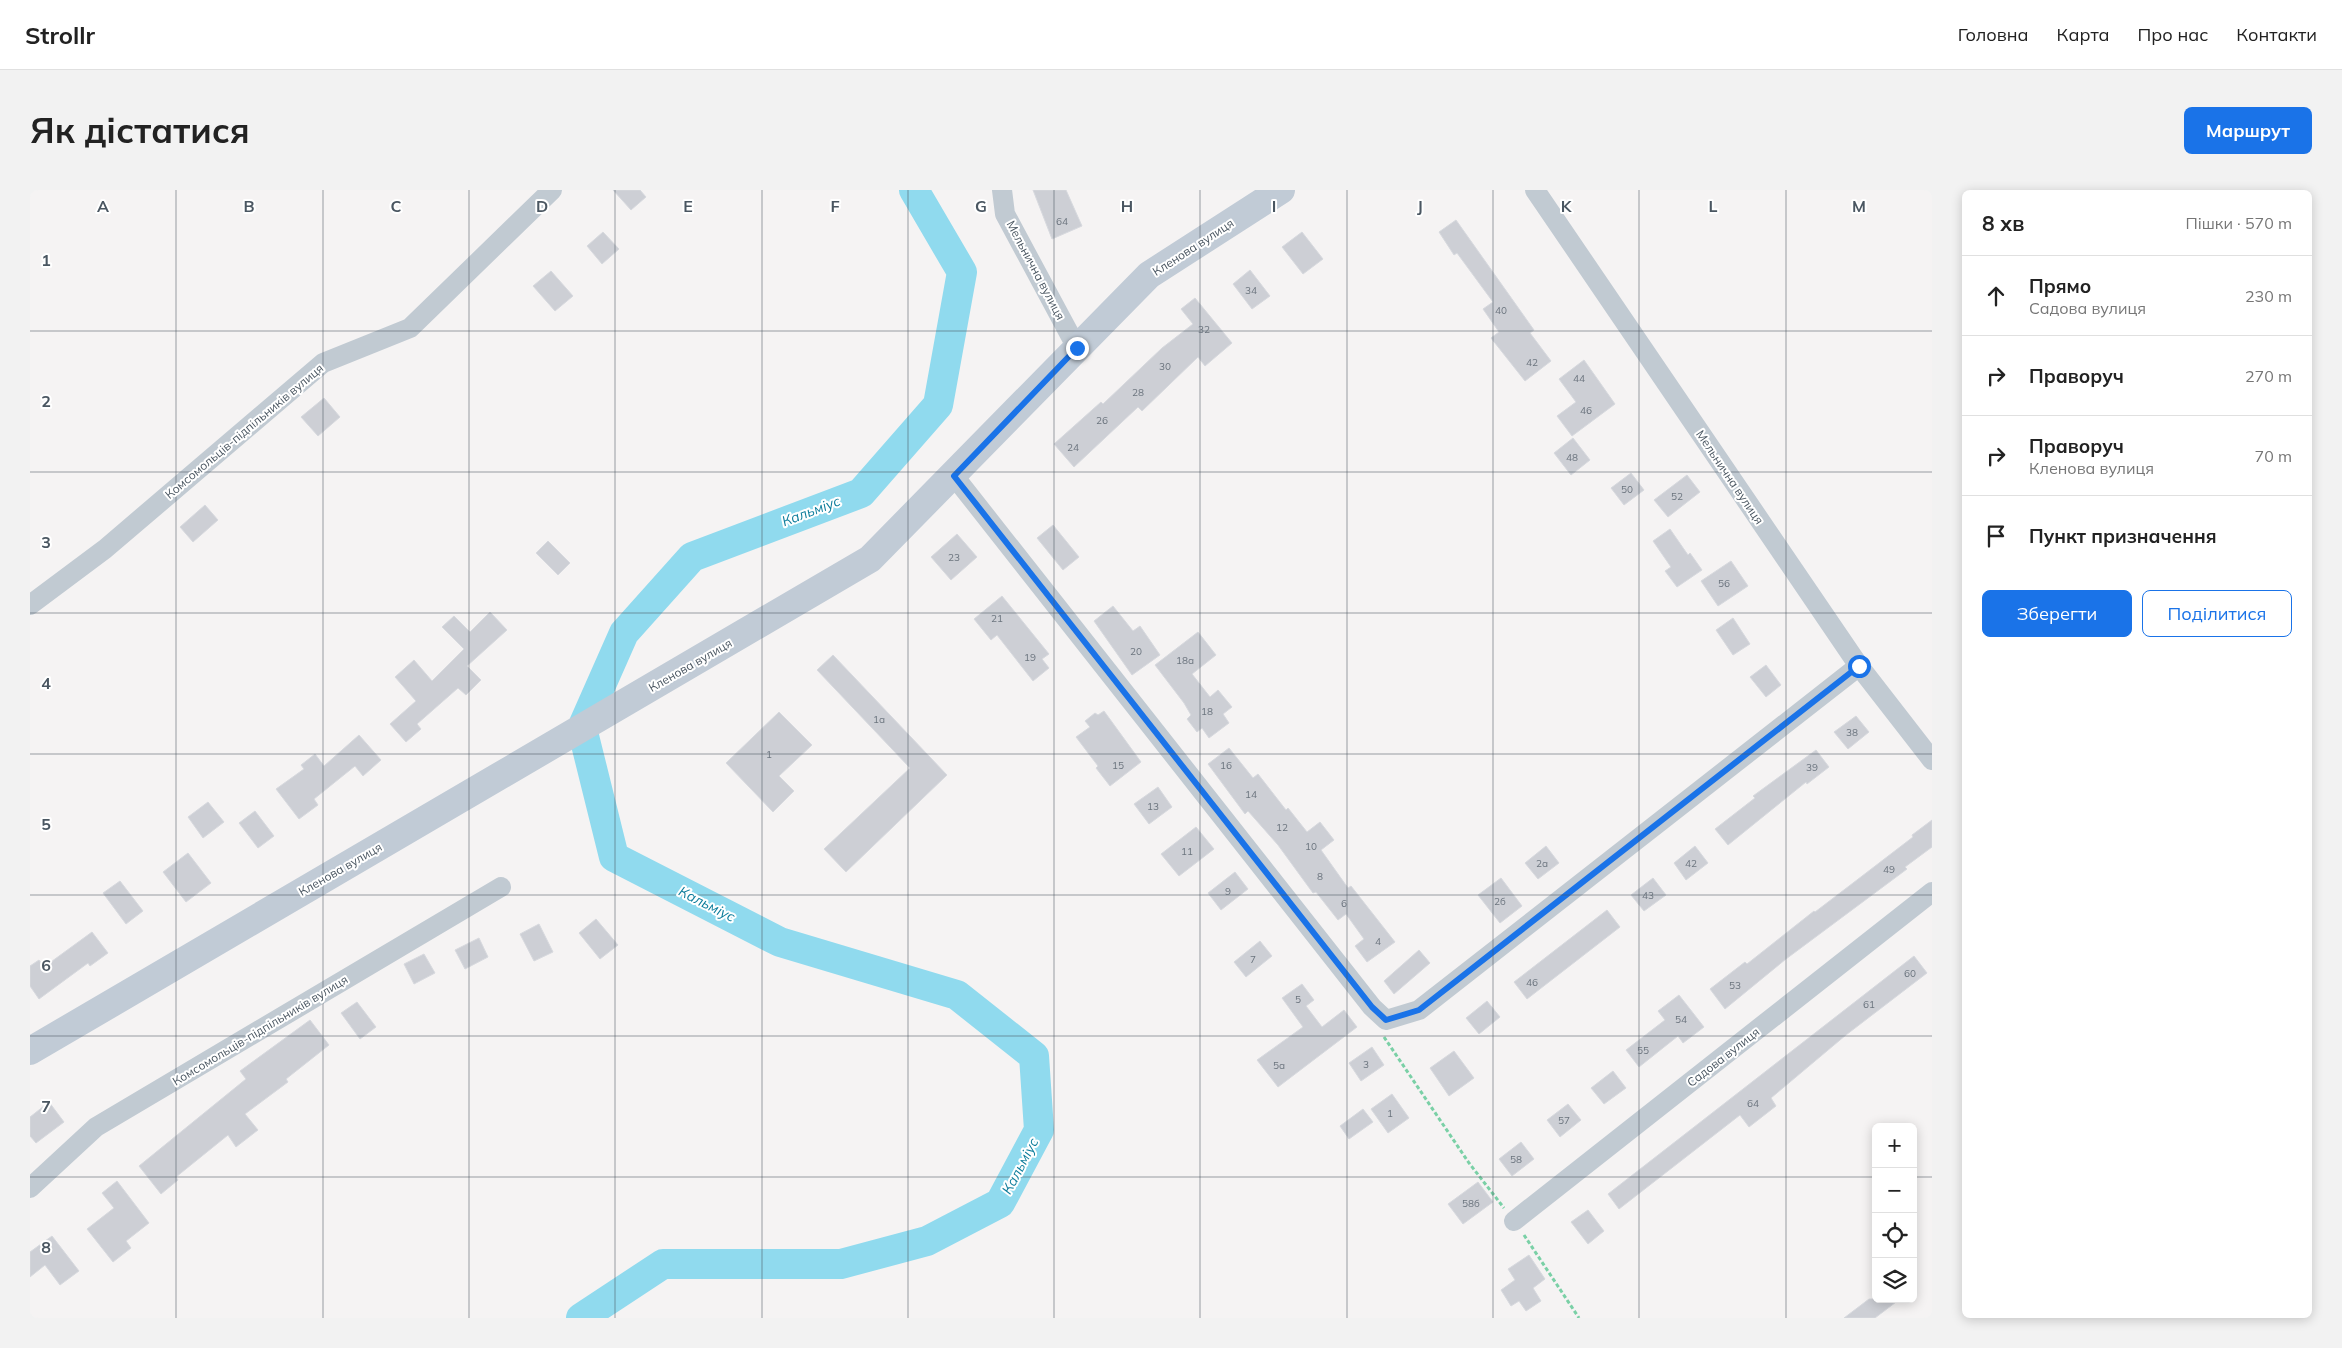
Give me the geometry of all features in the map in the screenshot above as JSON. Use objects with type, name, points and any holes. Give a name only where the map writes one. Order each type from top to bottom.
[{"type":"main road","name":"Кленова вулиця","points":[[30,1051],[870,559],[954,476],[1149,275],[1281,190]]},
{"type":"street","name":"Комсомольців-підпільників вулиця","points":[[30,606],[105,549],[323,363],[410,328],[552,190]]},
{"type":"street","name":"Мельнична вулиця","points":[[1002,190],[1005,214],[1077,348]]},
{"type":"street","name":"Мельнична вулиця","points":[[1535,190],[1859,666],[1932,760]]},
{"type":"street","points":[[954,476],[1372,1007],[1386,1020],[1419,1010],[1859,666]]},
{"type":"street","name":"Комсомольців-підпільників вулиця","points":[[30,1188],[96,1127],[501,887]]},
{"type":"street","name":"Садова вулиця","points":[[1514,1221],[1932,892]]},
{"type":"path","points":[[1386,1020],[1382,1035],[1469,1163],[1514,1221],[1578,1318]]},
{"type":"building","points":[[613,190],[640,190],[646,197],[631,210]]},
{"type":"building","points":[[1033,190],[1066,190],[1082,226],[1052,239]]},
{"type":"building","points":[[1456,220],[1534,330],[1530,333],[1551,361],[1525,381],[1491,338],[1499,332],[1483,309],[1493,302],[1457,253],[1454,255],[1439,232]]},
{"type":"building","points":[[603,232],[619,249],[602,264],[587,246]]},
{"type":"building","points":[[1302,232],[1323,259],[1303,274],[1282,247]]},
{"type":"building","points":[[1250,270],[1270,296],[1252,309],[1233,284]]},
{"type":"building","points":[[551,271],[573,296],[555,311],[533,286]]},
{"type":"building","points":[[1195,298],[1232,343],[1205,366],[1198,357],[1142,411],[1138,407],[1074,467],[1054,444],[1101,402],[1103,404],[1162,348],[1193,324],[1181,309]]},
{"type":"building","points":[[1584,360],[1615,404],[1572,436],[1557,416],[1576,402],[1559,379]]},
{"type":"building","points":[[324,398],[340,417],[318,436],[301,417]]},
{"type":"building","points":[[1573,438],[1590,460],[1571,475],[1554,453]]},
{"type":"building","points":[[1631,473],[1644,490],[1624,505],[1611,488]]},
{"type":"building","points":[[1687,475],[1700,492],[1668,517],[1654,500]]},
{"type":"building","points":[[205,505],[218,520],[193,542],[180,527]]},
{"type":"building","points":[[1053,525],[1079,557],[1063,570],[1037,538]]},
{"type":"building","points":[[1670,529],[1688,555],[1690,553],[1702,570],[1677,587],[1665,571],[1671,567],[1653,541]]},
{"type":"building","points":[[957,534],[977,557],[951,580],[931,557]]},
{"type":"building","points":[[548,541],[570,563],[558,575],[536,553]]},
{"type":"building","points":[[1731,561],[1748,586],[1718,606],[1701,581]]},
{"type":"building","points":[[1002,596],[1049,654],[1042,659],[1049,668],[1033,681],[997,635],[991,640],[974,619]]},
{"type":"building","points":[[1113,606],[1133,631],[1140,626],[1160,655],[1132,675],[1094,621]]},
{"type":"building","points":[[490,612],[507,630],[467,666],[481,680],[466,695],[458,688],[417,724],[421,729],[406,742],[390,724],[416,701],[395,677],[414,660],[432,681],[464,649],[442,627],[454,616],[470,632]]},
{"type":"building","points":[[1733,618],[1750,644],[1733,655],[1716,630]]},
{"type":"building","points":[[1198,632],[1216,655],[1192,674],[1210,697],[1218,690],[1232,707],[1223,714],[1229,723],[1209,738],[1202,728],[1197,732],[1187,719],[1191,715],[1184,703],[1155,665]]},
{"type":"building","points":[[833,655],[947,775],[846,872],[824,849],[910,768],[817,670]]},
{"type":"building","points":[[1766,665],[1781,685],[1766,697],[1750,677]]},
{"type":"building","points":[[1104,711],[1141,762],[1110,786],[1096,768],[1098,766],[1076,737],[1090,727],[1085,721],[1095,713],[1098,715]]},
{"type":"building","points":[[779,712],[812,745],[779,776],[794,791],[773,812],[726,763]]},
{"type":"building","points":[[1856,716],[1869,732],[1848,749],[1834,732]]},
{"type":"building","points":[[359,735],[381,760],[363,776],[355,766],[314,799],[318,805],[299,819],[276,789],[304,769],[301,765],[315,754],[324,766]]},
{"type":"building","points":[[1229,748],[1253,778],[1258,774],[1286,810],[1288,808],[1307,832],[1320,822],[1334,840],[1321,850],[1348,888],[1351,886],[1395,942],[1367,962],[1355,946],[1364,939],[1346,914],[1338,920],[1316,892],[1313,893],[1278,845],[1248,811],[1245,814],[1208,764]]},
{"type":"building","points":[[1816,750],[1829,767],[1807,784],[1806,782],[1728,845],[1715,829],[1755,798],[1753,796]]},
{"type":"building","points":[[1158,787],[1172,807],[1149,824],[1134,804]]},
{"type":"building","points":[[208,802],[224,822],[203,838],[188,817]]},
{"type":"building","points":[[255,811],[274,836],[258,848],[239,823]]},
{"type":"building","points":[[1932,820],[1932,847],[1905,867],[1907,869],[1786,959],[1725,1009],[1710,989],[1745,962],[1747,964],[1913,837],[1912,835]]},
{"type":"building","points":[[1196,827],[1214,849],[1179,876],[1161,854]]},
{"type":"building","points":[[1546,846],[1559,863],[1538,879],[1525,863]]},
{"type":"building","points":[[1695,846],[1708,863],[1686,880],[1674,863]]},
{"type":"building","points":[[188,853],[211,883],[186,902],[163,872]]},
{"type":"building","points":[[1235,872],[1248,889],[1221,910],[1208,893]]},
{"type":"building","points":[[1501,878],[1522,906],[1500,923],[1478,895]]},
{"type":"building","points":[[1653,878],[1666,895],[1644,911],[1631,895]]},
{"type":"building","points":[[120,881],[143,911],[126,924],[103,893]]},
{"type":"building","points":[[1607,910],[1620,927],[1527,999],[1514,982]]},
{"type":"building","points":[[596,919],[618,945],[600,959],[579,933]]},
{"type":"building","points":[[539,924],[553,952],[534,961],[520,934]]},
{"type":"building","points":[[92,932],[108,953],[90,966],[88,963],[39,999],[30,986],[30,966],[39,960],[44,967]]},
{"type":"building","points":[[479,938],[488,957],[465,969],[455,950]]},
{"type":"building","points":[[1260,941],[1272,956],[1246,977],[1234,962]]},
{"type":"building","points":[[1419,950],[1430,963],[1394,994],[1384,981]]},
{"type":"building","points":[[424,954],[435,973],[414,984],[404,964]]},
{"type":"building","points":[[1914,956],[1927,973],[1846,1035],[1771,1098],[1776,1106],[1749,1127],[1740,1115],[1619,1209],[1608,1194]]},
{"type":"building","points":[[1302,984],[1314,1000],[1306,1006],[1322,1027],[1344,1010],[1357,1027],[1278,1087],[1257,1060],[1303,1027],[1282,998]]},
{"type":"building","points":[[1679,995],[1704,1027],[1683,1043],[1678,1036],[1639,1067],[1626,1050],[1665,1020],[1658,1011]]},
{"type":"building","points":[[1487,1001],[1500,1017],[1479,1034],[1466,1018]]},
{"type":"building","points":[[357,1002],[376,1027],[360,1039],[341,1013]]},
{"type":"building","points":[[310,1020],[329,1045],[286,1079],[288,1082],[245,1114],[258,1130],[236,1147],[228,1135],[176,1177],[178,1180],[161,1194],[139,1166],[246,1079],[240,1071]]},
{"type":"building","points":[[1372,1047],[1384,1065],[1361,1081],[1349,1063]]},
{"type":"building","points":[[1454,1051],[1474,1078],[1449,1096],[1430,1068]]},
{"type":"building","points":[[1613,1071],[1626,1088],[1604,1104],[1591,1088]]},
{"type":"building","points":[[1392,1094],[1409,1118],[1388,1133],[1371,1109]]},
{"type":"building","points":[[49,1102],[64,1122],[36,1143],[30,1136],[30,1117]]},
{"type":"building","points":[[1568,1104],[1581,1120],[1560,1137],[1547,1120]]},
{"type":"building","points":[[1363,1109],[1373,1122],[1349,1139],[1340,1126]]},
{"type":"building","points":[[1521,1142],[1534,1159],[1512,1176],[1499,1159]]},
{"type":"building","points":[[117,1181],[149,1223],[126,1241],[131,1248],[113,1262],[87,1229],[114,1208],[102,1193]]},
{"type":"building","points":[[1478,1182],[1493,1202],[1463,1224],[1448,1204]]},
{"type":"building","points":[[1588,1210],[1604,1231],[1588,1244],[1571,1222]]},
{"type":"building","points":[[52,1236],[79,1271],[60,1285],[45,1265],[30,1277],[30,1252]]},
{"type":"building","points":[[1529,1255],[1545,1279],[1533,1288],[1541,1301],[1526,1311],[1519,1301],[1511,1306],[1501,1290],[1515,1280],[1508,1269]]},
{"type":"building","points":[[1869,1299],[1872,1299],[1872,1303],[1895,1303],[1875,1318],[1844,1318]]},
{"type":"waterway","name":"Кальміус","points":[[581,1318],[663,1264],[841,1264],[927,1241],[1000,1203],[1039,1130],[1034,1056],[957,995],[780,942],[614,857],[582,728],[624,633],[692,557],[861,493],[938,405],[962,272],[914,190]]},
{"type":"route","points":[[1077,348],[954,476],[1372,1007],[1386,1020],[1419,1010],[1859,666]]}]
